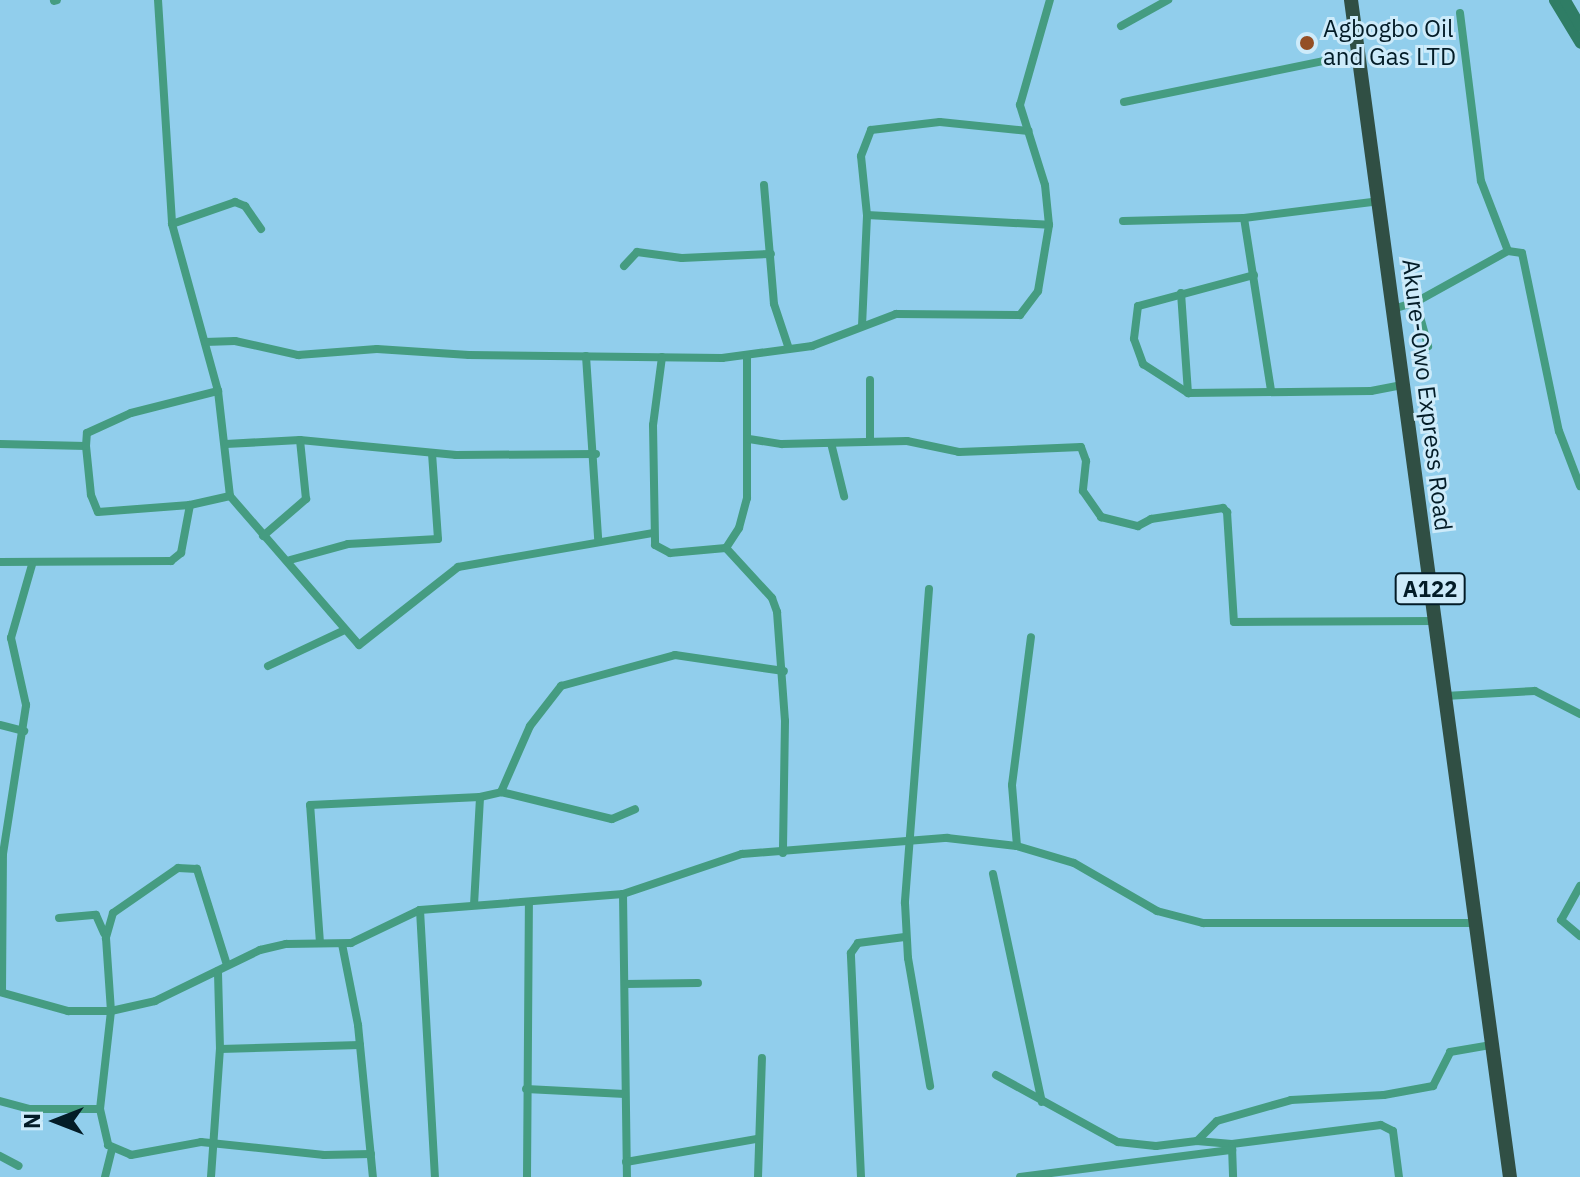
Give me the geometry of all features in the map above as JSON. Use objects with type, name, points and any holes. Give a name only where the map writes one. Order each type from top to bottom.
[{"type":"highway","name":"Akure-Owo Express Road","points":[[1351,0],[1510,1177]]},
{"type":"main road","points":[[1554,0],[1580,43]]},
{"type":"main road","points":[[1565,0],[1580,26]]},
{"type":"street","points":[[158,0],[172,224],[218,391],[230,496],[263,536],[290,560],[345,630],[362,646],[414,597],[458,567],[598,539],[652,533]]},
{"type":"street","points":[[205,342],[235,341],[298,355],[377,349],[586,356],[747,357],[827,342],[896,314],[1020,315],[1038,291],[1049,225],[1045,185],[1021,92],[1050,0]]},
{"type":"street","points":[[1121,26],[1168,0]]},
{"type":"street","points":[[1460,13],[1481,181],[1508,251]]},
{"type":"street","points":[[1124,102],[1358,54]]},
{"type":"street","points":[[862,326],[867,215],[861,156],[871,130],[940,122],[1029,131]]},
{"type":"street","points":[[764,185],[774,304],[789,349]]},
{"type":"street","points":[[1123,221],[1244,218],[1380,201]]},
{"type":"street","points":[[172,224],[235,202],[245,206],[261,229]]},
{"type":"street","points":[[867,215],[934,214],[1049,225]]},
{"type":"street","points":[[1244,218],[1271,391]]},
{"type":"street","points":[[1393,309],[1416,302],[1508,251],[1518,249],[1525,261],[1559,431],[1580,486]]},
{"type":"street","points":[[624,266],[637,252],[682,258],[771,254]]},
{"type":"street","points":[[1254,275],[1138,306],[1134,339],[1143,364],[1188,393],[1371,391],[1403,385]]},
{"type":"street","points":[[1181,293],[1188,393]]},
{"type":"street","points":[[1416,302],[1428,346]]},
{"type":"street","points":[[586,356],[596,454],[598,539]]},
{"type":"street","points":[[662,357],[653,425],[652,533],[661,551],[726,548]]},
{"type":"street","points":[[726,548],[744,516],[749,439],[747,357]]},
{"type":"street","points":[[870,380],[870,441]]},
{"type":"street","points":[[218,391],[131,413],[87,433],[91,495],[98,512],[190,505],[230,496]]},
{"type":"street","points":[[749,439],[831,443],[907,441],[959,452],[1081,447],[1086,453],[1085,495],[1101,517],[1138,526],[1223,508],[1229,516],[1232,619],[1238,624],[1435,621]]},
{"type":"street","points":[[226,444],[300,440],[432,453],[596,454]]},
{"type":"street","points":[[263,536],[306,499],[300,440]]},
{"type":"street","points":[[831,443],[844,496]]},
{"type":"street","points":[[0,444],[86,446]]},
{"type":"street","points":[[290,560],[348,544],[438,539],[432,453]]},
{"type":"street","points":[[0,562],[32,565],[100,558],[171,561],[181,553],[190,505]]},
{"type":"street","points":[[726,548],[772,598],[784,671],[783,853]]},
{"type":"street","points":[[32,565],[11,638],[26,705],[3,854],[1,992],[68,1011],[111,1011],[155,1001],[227,965],[286,944],[342,944],[420,910],[623,894],[730,857],[908,845],[947,838],[1017,846],[1074,863],[1157,911],[1203,923],[1474,923]]},
{"type":"street","points":[[929,589],[927,674],[908,845],[905,937],[930,1086]]},
{"type":"street","points":[[268,666],[345,630]]},
{"type":"street","points":[[1017,846],[1012,785],[1031,637]]},
{"type":"street","points":[[501,792],[530,726],[561,686],[574,679],[686,654],[784,671]]},
{"type":"street","points":[[1445,696],[1535,691],[1580,714]]},
{"type":"street","points":[[0,725],[24,731]]},
{"type":"street","points":[[320,943],[310,805],[480,797],[501,792],[612,819],[635,809]]},
{"type":"street","points":[[474,905],[480,797]]},
{"type":"street","points":[[227,965],[197,869],[178,868],[113,913],[106,938],[111,1011],[100,1109],[102,1134],[112,1149],[131,1155],[159,1153],[189,1142],[371,1154]]},
{"type":"street","points":[[993,874],[1042,1102]]},
{"type":"street","points":[[1580,886],[1561,920],[1580,936]]},
{"type":"street","points":[[623,894],[627,1177]]},
{"type":"street","points":[[527,1177],[529,902]]},
{"type":"street","points":[[420,910],[435,1177]]},
{"type":"street","points":[[59,918],[96,915],[106,938]]},
{"type":"street","points":[[861,1177],[851,953],[858,943],[905,937]]},
{"type":"street","points":[[342,944],[360,1045],[373,1177]]},
{"type":"street","points":[[211,1177],[220,1049],[218,971]]},
{"type":"street","points":[[625,984],[698,983]]},
{"type":"street","points":[[220,1049],[360,1045]]},
{"type":"street","points":[[1197,1141],[1217,1121],[1291,1100],[1384,1095],[1433,1086],[1450,1052],[1491,1045]]},
{"type":"street","points":[[758,1177],[762,1058]]},
{"type":"street","points":[[996,1075],[1126,1145],[1197,1141],[1232,1147]]},
{"type":"street","points":[[526,1089],[625,1094]]},
{"type":"street","points":[[0,1101],[29,1109],[100,1109]]},
{"type":"street","points":[[1020,1177],[1381,1125],[1393,1131],[1399,1177]]},
{"type":"street","points":[[626,1162],[757,1139]]},
{"type":"street","points":[[1232,1147],[1233,1177]]},
{"type":"street","points":[[105,1177],[112,1149]]},
{"type":"street","points":[[0,1156],[19,1166]]},
{"type":"place","name":"Agbogbo Oil and Gas LTD","points":[[1307,43]]}]
